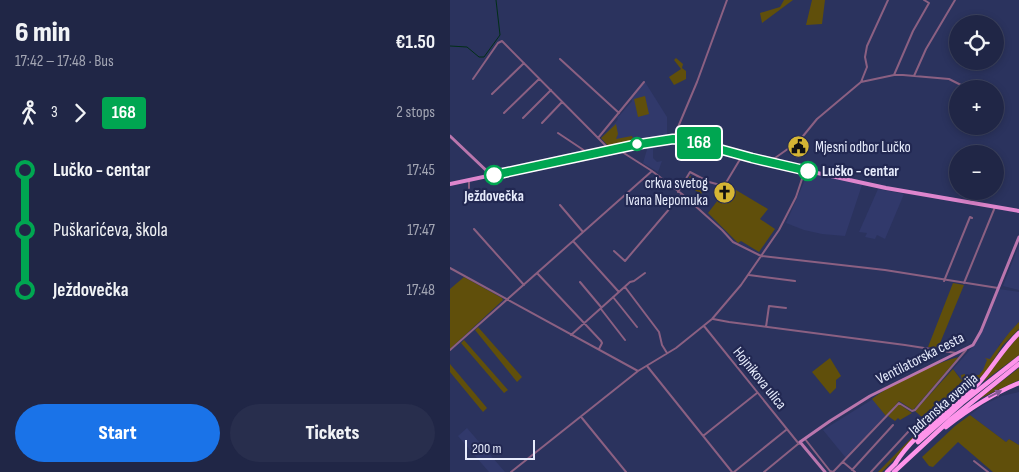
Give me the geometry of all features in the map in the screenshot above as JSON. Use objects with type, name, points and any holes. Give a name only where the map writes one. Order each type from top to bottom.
[{"type":"highway","points":[[895,464],[908,448],[978,384],[1004,349],[1019,333]]},
{"type":"highway","name":"Jadranska avenija","points":[[887,472],[962,403],[1019,358]]},
{"type":"highway","name":"Jadranska avenija","points":[[894,472],[964,407],[1019,364]]},
{"type":"highway","points":[[919,448],[968,410],[994,394],[1019,383]]},
{"type":"main road","points":[[450,136],[492,175]]},
{"type":"main road","points":[[450,184],[617,148],[673,139],[686,140],[762,161],[919,195],[1019,211]]},
{"type":"main road","name":"Ventilatorska cesta","points":[[800,443],[870,396],[973,345],[1019,237]]},
{"type":"main road","name":"Hojnikova ulica","points":[[800,443],[825,472]]},
{"type":"street","points":[[673,139],[697,82],[727,0]]},
{"type":"street","points":[[861,82],[867,67],[865,57],[866,46],[888,0]]},
{"type":"street","points":[[894,75],[913,31],[929,3],[924,0]]},
{"type":"street","points":[[914,76],[926,49],[955,0]]},
{"type":"street","points":[[473,79],[501,41],[610,150]]},
{"type":"street","points":[[560,59],[618,113]]},
{"type":"street","points":[[492,94],[524,63]]},
{"type":"street","points":[[762,161],[778,156],[799,141],[817,119],[861,82],[894,75],[951,80]]},
{"type":"street","points":[[504,113],[539,79]]},
{"type":"street","points":[[598,138],[644,82]]},
{"type":"street","points":[[523,118],[551,90]]},
{"type":"street","points":[[542,123],[562,102]]},
{"type":"street","points":[[558,133],[583,150],[587,155]]},
{"type":"street","points":[[617,148],[682,194],[733,242],[761,256],[885,270],[944,281],[998,288]]},
{"type":"street","points":[[678,192],[690,172],[709,182],[724,186],[742,156]]},
{"type":"street","points":[[778,156],[776,160],[778,164]]},
{"type":"street","points":[[511,472],[638,372],[668,353],[712,318],[749,274],[779,230],[791,209],[805,170]]},
{"type":"street","points":[[450,350],[652,171]]},
{"type":"street","points":[[469,180],[471,187],[469,188]]},
{"type":"street","points":[[614,251],[625,261],[682,194]]},
{"type":"street","points":[[560,205],[583,232]]},
{"type":"street","points":[[964,283],[995,207]]},
{"type":"street","points":[[944,281],[970,217],[972,218]]},
{"type":"street","points":[[474,229],[524,285]]},
{"type":"street","points":[[573,241],[619,292]]},
{"type":"street","points":[[450,268],[638,372]]},
{"type":"street","points":[[571,335],[625,286],[645,272]]},
{"type":"street","points":[[537,273],[601,341],[599,350]]},
{"type":"street","points":[[749,274],[794,281]]},
{"type":"street","points":[[580,282],[625,340]]},
{"type":"street","points":[[625,286],[659,332],[662,345],[668,353]]},
{"type":"street","points":[[613,297],[637,327]]},
{"type":"street","points":[[766,327],[769,306],[786,308]]},
{"type":"street","points":[[712,318],[729,322],[937,349],[958,354]]},
{"type":"street","name":"Hojnikova ulica","points":[[704,326],[757,393],[800,443]]},
{"type":"street","points":[[805,439],[832,472],[899,403],[912,411],[915,410],[966,350]]},
{"type":"street","points":[[646,366],[733,472],[787,429]]},
{"type":"street","points":[[703,436],[757,393]]},
{"type":"street","points":[[582,417],[626,472]]},
{"type":"street","points":[[871,472],[920,419]]},
{"type":"street","points":[[852,470],[893,425]]},
{"type":"street","points":[[764,472],[800,443]]},
{"type":"street","points":[[974,461],[988,472]]},
{"type":"street","points":[[843,462],[855,472]]},
{"type":"shaded area","points":[[784,0],[793,0],[762,23],[760,13],[780,7]]},
{"type":"shaded area","points":[[812,0],[825,0],[822,24],[806,25]]},
{"type":"shaded area","points":[[676,58],[683,64],[682,68],[686,71],[686,79],[674,85],[669,77],[681,69],[674,60]]},
{"type":"shaded area","points":[[645,82],[667,117],[667,136],[609,147],[601,138],[616,122],[617,117],[632,101],[631,99]]},
{"type":"shaded area","points":[[645,96],[649,114],[638,117],[634,99]]},
{"type":"shaded area","points":[[616,124],[618,134],[616,139],[632,136],[634,142],[610,148],[601,138]]},
{"type":"shaded area","points":[[653,145],[653,158],[657,162],[662,161],[658,172],[643,163],[648,146]]},
{"type":"shaded area","points":[[808,173],[862,185],[845,236],[822,234],[786,223]]},
{"type":"shaded area","points":[[690,176],[706,186],[701,194],[685,184]]},
{"type":"shaded area","points":[[878,189],[904,194],[885,239],[877,235],[875,239],[865,237],[867,233],[859,232]]},
{"type":"shaded area","points":[[736,190],[768,209],[760,219],[775,229],[759,252],[741,241],[738,243],[708,213],[718,200],[722,202],[734,199],[733,194]]},
{"type":"shaded area","points":[[1019,245],[1019,290],[1003,286]]},
{"type":"shaded area","points":[[464,277],[503,300],[450,349],[450,289]]},
{"type":"shaded area","points":[[953,283],[964,285],[938,348],[928,347]]},
{"type":"shaded area","points":[[999,289],[1019,292],[1019,322],[999,345],[982,372],[965,390],[959,376],[953,369],[976,343]]},
{"type":"shaded area","points":[[1019,322],[1019,329],[1003,345],[988,369],[973,386],[914,439],[882,472],[878,472],[926,423],[915,411],[953,369],[962,381],[961,375],[965,374],[965,376],[969,377],[970,379],[967,381],[969,384],[983,370],[987,360],[985,358],[990,359]]},
{"type":"shaded area","points":[[478,327],[522,377],[517,382],[475,330]]},
{"type":"shaded area","points":[[1019,336],[1019,355],[983,382],[1005,352]]},
{"type":"shaded area","points":[[464,340],[508,390],[504,393],[461,343]]},
{"type":"shaded area","points":[[959,357],[913,410],[899,401],[886,416],[872,399],[914,375]]},
{"type":"shaded area","points":[[830,358],[841,376],[836,380],[836,388],[830,394],[812,372]]},
{"type":"shaded area","points":[[450,364],[487,408],[483,412],[450,372]]},
{"type":"shaded area","points":[[1019,368],[1019,380],[979,399]]},
{"type":"shaded area","points":[[1019,392],[1019,445],[1009,439],[1006,442],[970,415],[983,405],[1002,396]]},
{"type":"shaded area","points":[[873,399],[886,416],[846,458],[823,430]]},
{"type":"shaded area","points":[[899,404],[912,413],[895,421],[888,416]]},
{"type":"shaded area","points":[[970,415],[1006,442],[1009,439],[1019,445],[1019,472],[993,472],[958,442],[933,467],[929,466],[922,457],[955,426]]},
{"type":"shaded area","points":[[467,428],[505,472],[489,472],[458,436]]},
{"type":"waterway","points":[[450,46],[467,47],[479,57],[484,57],[500,35],[496,0]]},
{"type":"bus line","name":"168","points":[[494,175],[634,145],[673,139],[686,140],[808,171]]},
{"type":"place","name":"Mjesni odbor Lučko","points":[[799,147]]},
{"type":"place","name":"Lučko - centar","points":[[808,171]]},
{"type":"place","name":"Ježdovečka","points":[[494,175]]},
{"type":"place","name":"crkva svetog Ivana Nepomuka","points":[[724,192]]}]
